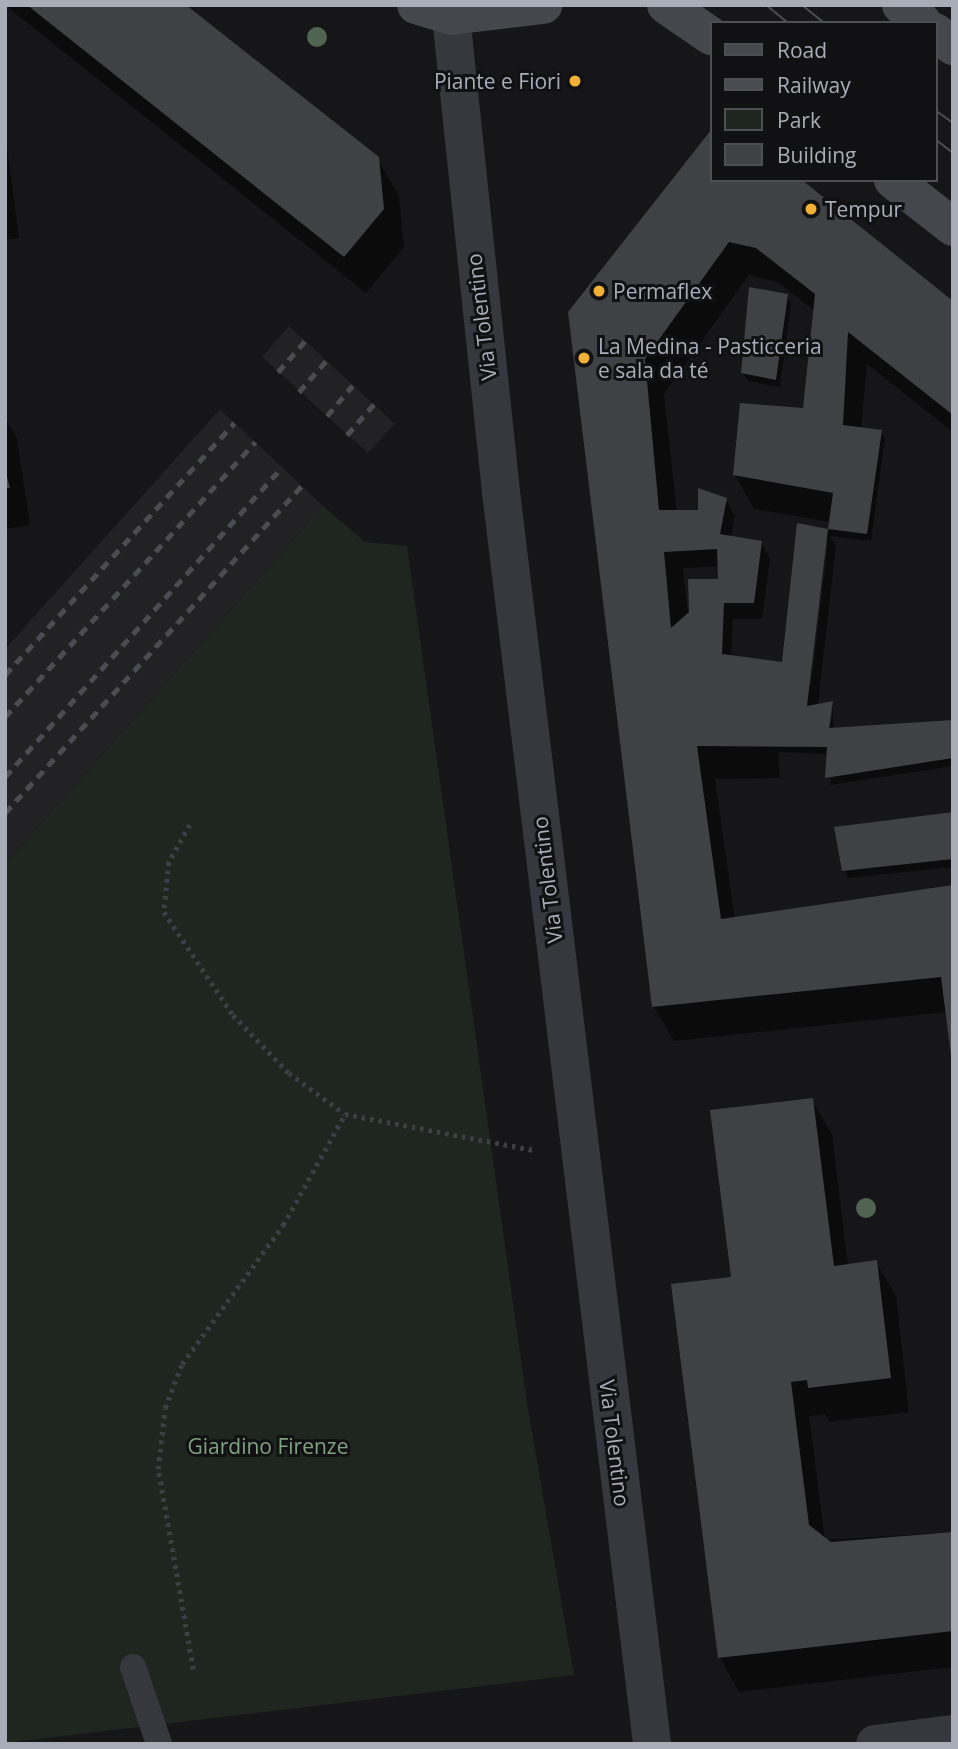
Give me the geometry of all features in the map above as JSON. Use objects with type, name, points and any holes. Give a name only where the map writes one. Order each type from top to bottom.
[{"type":"main road","points":[[434,11],[543,5]]},
{"type":"main road","points":[[666,5],[710,35]]},
{"type":"main road","points":[[901,5],[921,21]]},
{"type":"main road","points":[[937,34],[953,46]]},
{"type":"main road","points":[[896,182],[953,227]]},
{"type":"street","name":"Via Tolentino","points":[[434,11],[652,1744]]},
{"type":"street","points":[[875,1744],[953,1734]]},
{"type":"lane","points":[[133,1668],[159,1744]]},
{"type":"path","points":[[190,825],[169,862],[164,912],[233,1015],[289,1073],[345,1114],[580,1158]]},
{"type":"path","points":[[193,1670],[158,1469],[165,1408],[182,1364],[283,1225],[345,1114]]},
{"type":"shaded area","points":[[289,326],[395,424],[368,453],[262,357]]},
{"type":"shaded area","points":[[220,409],[323,506],[5,864],[5,649]]},
{"type":"green space","name":"Giardino Firenze","points":[[323,506],[365,542],[407,546],[527,1403],[574,1675],[5,1743],[5,864]]},
{"type":"building","points":[[27,5],[186,5],[379,157],[384,209],[344,257]]},
{"type":"building","points":[[710,131],[710,182],[804,182],[953,301],[953,415],[848,332],[843,425],[882,430],[867,534],[828,529],[807,706],[833,701],[829,728],[953,720],[953,758],[825,778],[827,747],[697,746],[721,919],[953,885],[953,1071],[941,977],[652,1007],[568,312]],"holes":[[[729,242],[756,248],[815,294],[803,408],[740,403],[733,475],[833,493],[828,529],[797,523],[782,662],[722,654],[724,603],[754,603],[762,541],[720,534],[727,498],[698,488],[698,510],[659,510],[645,359]],[[717,549],[718,579],[688,579],[689,612],[671,628],[664,552]]]},
{"type":"building","points":[[749,287],[788,294],[776,380],[741,373]]},
{"type":"building","points":[[5,469],[10,488],[5,488]]},
{"type":"building","points":[[953,812],[953,859],[842,871],[834,827]]},
{"type":"building","points":[[813,1098],[834,1266],[877,1260],[891,1378],[808,1388],[807,1380],[791,1382],[809,1525],[831,1542],[953,1532],[953,1631],[718,1658],[671,1284],[731,1277],[710,1110]]},
{"type":"tram line","points":[[766,5],[786,21]]},
{"type":"tram line","points":[[802,5],[822,21]]},
{"type":"tram line","points":[[937,111],[953,123]]},
{"type":"tram line","points":[[937,141],[953,153]]},
{"type":"railway","points":[[278,372],[305,341]]},
{"type":"railway","points":[[299,392],[326,361]]},
{"type":"railway","points":[[327,416],[353,385]]},
{"type":"railway","points":[[347,435],[374,404]]},
{"type":"railway","points":[[5,675],[234,423]]},
{"type":"railway","points":[[5,717],[255,442]]},
{"type":"railway","points":[[5,777],[282,467]]},
{"type":"railway","points":[[5,813],[302,486]]},
{"type":"place","name":"Piante e Fiori","points":[[575,81]]},
{"type":"place","name":"Tempur","points":[[811,209]]},
{"type":"place","name":"Permaflex","points":[[599,291]]},
{"type":"place","name":"La Medina - Pasticceria e sala da té","points":[[584,358]]}]
